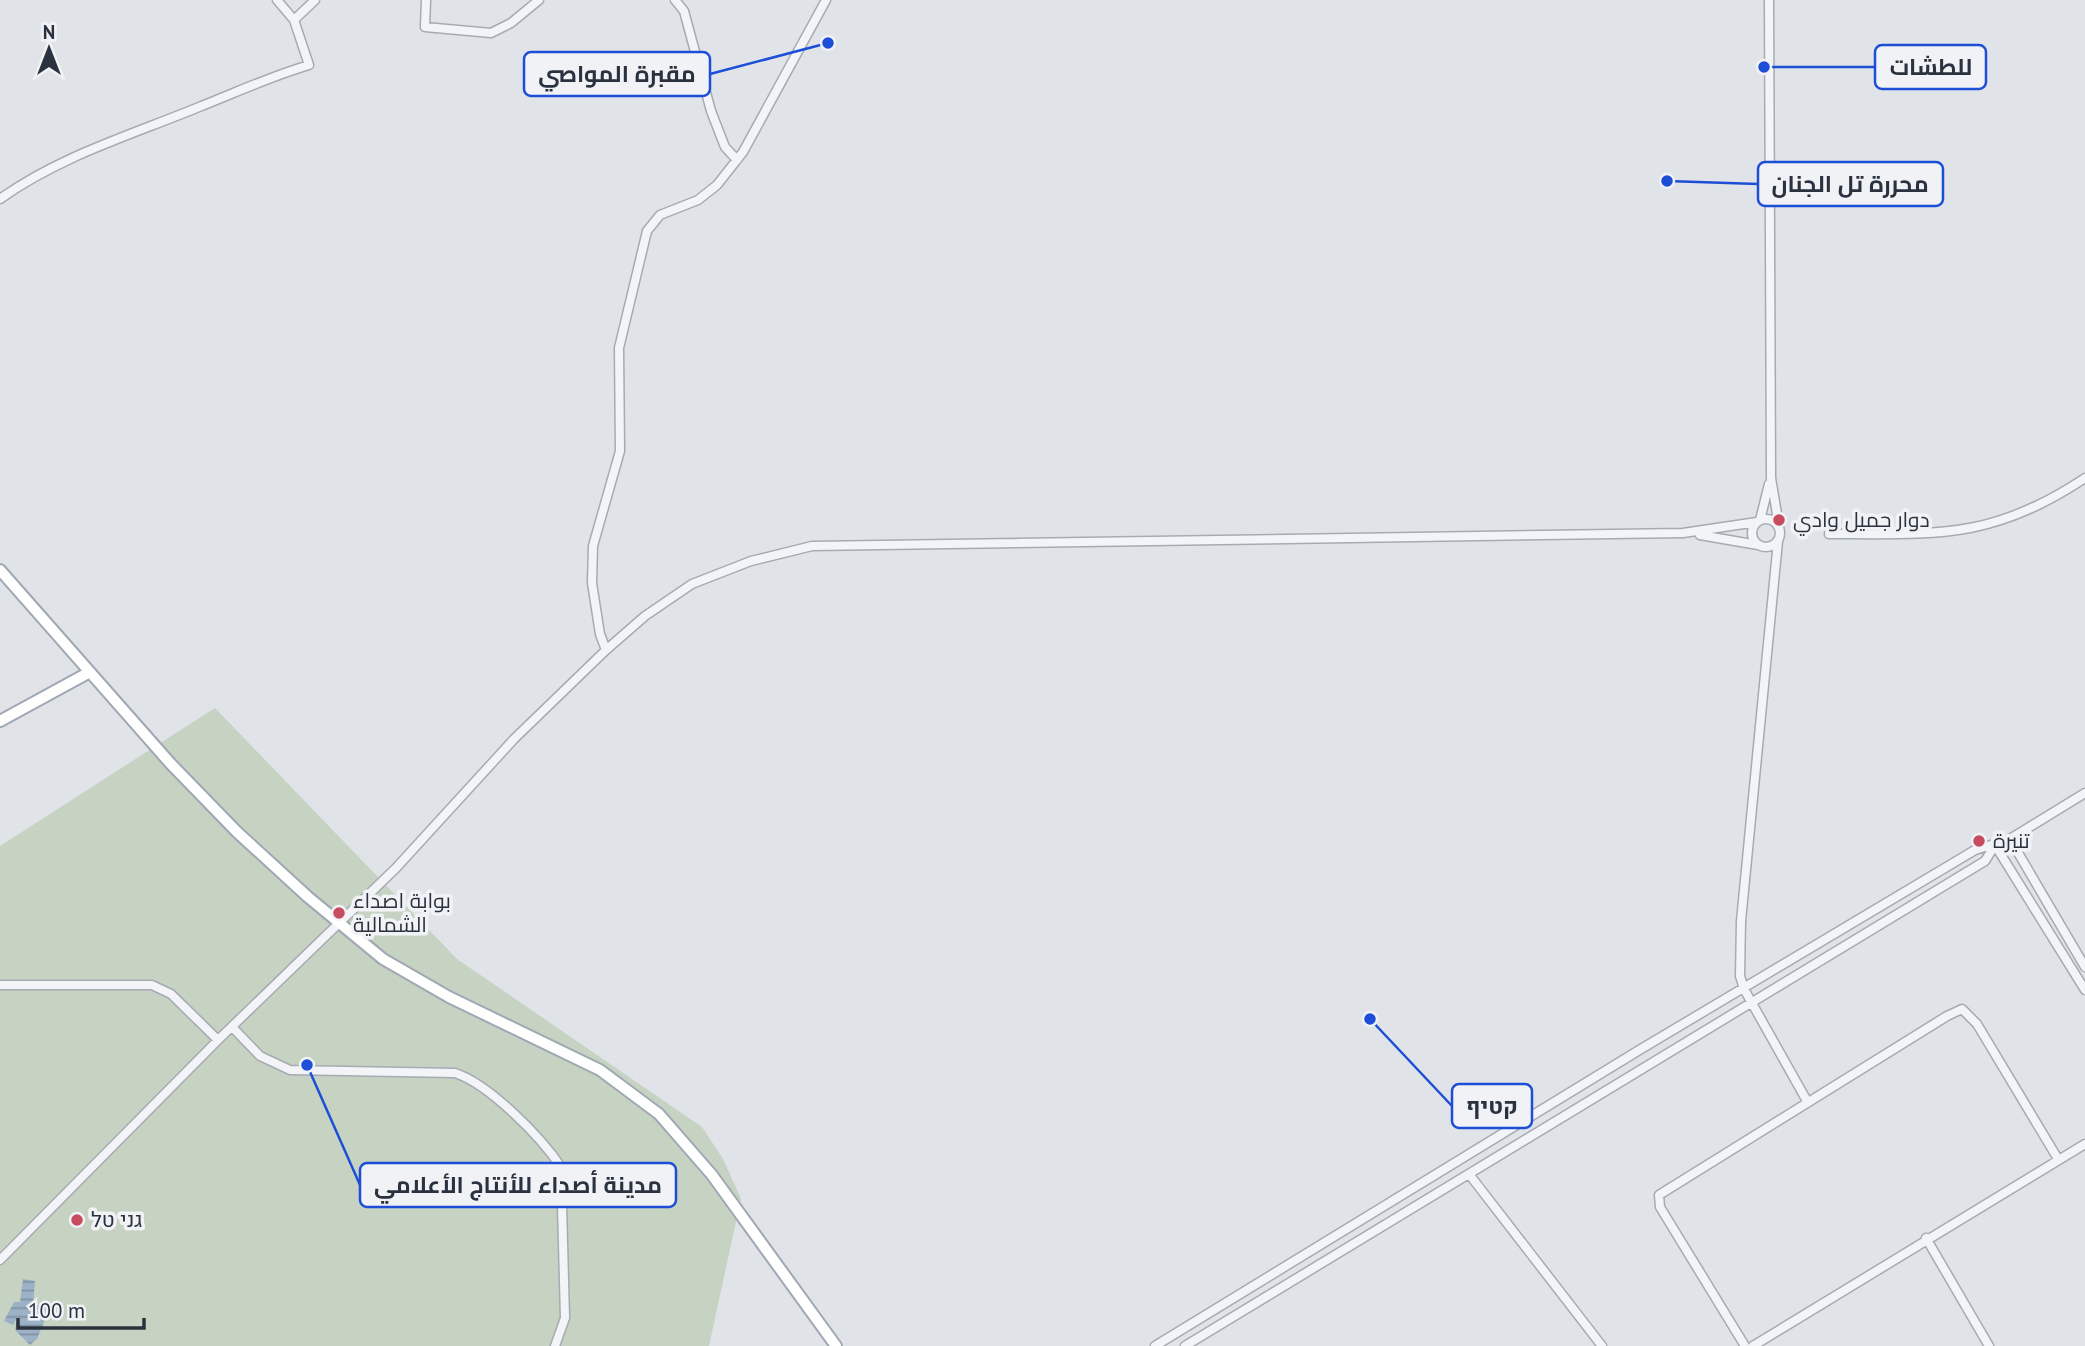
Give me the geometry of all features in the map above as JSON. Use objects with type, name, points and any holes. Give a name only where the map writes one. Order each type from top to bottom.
[{"type":"main road","points":[[0,570],[88,673],[237,832],[338,922],[383,959],[449,996],[600,1070],[644,1100],[668,1123],[712,1175],[836,1346]]},
{"type":"main road","points":[[0,722],[88,673]]},
{"type":"street","points":[[0,199],[33,177],[91,150],[253,82],[309,65],[294,20],[277,0]]},
{"type":"street","points":[[294,20],[315,0]]},
{"type":"street","points":[[426,0],[425,27],[483,34],[500,31],[539,0]]},
{"type":"street","points":[[675,0],[684,10],[721,137],[737,160]]},
{"type":"street","points":[[606,650],[600,634],[592,583],[593,546],[608,503],[620,451],[619,348],[632,283],[647,231],[660,215],[698,201],[717,185],[737,160],[752,139],[826,0]]},
{"type":"street","points":[[1769,0],[1771,478],[1779,526],[1741,921],[1740,976],[1744,989],[1807,1101]]},
{"type":"street","points":[[1771,478],[1759,521],[1752,533],[1762,546],[1777,558]]},
{"type":"street","points":[[1829,534],[1946,533],[1986,526],[2049,502],[2085,478]]},
{"type":"street","points":[[0,1260],[218,1040],[396,868],[514,739],[645,616],[692,584],[751,561],[812,546],[1683,533],[1771,519],[1779,526]]},
{"type":"street","points":[[1683,533],[1762,546],[1778,541]]},
{"type":"street","points":[[1155,1346],[1975,849],[2010,839],[2085,793]]},
{"type":"street","points":[[2010,839],[2085,967]]},
{"type":"street","points":[[1996,845],[2085,990]]},
{"type":"street","points":[[1185,1346],[1985,861],[1996,845]]},
{"type":"street","points":[[0,985],[152,985],[171,994],[218,1040]]},
{"type":"street","points":[[1745,1346],[1660,1207],[1660,1195],[1807,1101],[1962,1009],[1977,1024],[2058,1159]]},
{"type":"street","points":[[232,1027],[260,1056],[290,1070],[455,1073],[478,1083],[499,1099],[561,1167],[565,1318],[555,1346]]},
{"type":"street","points":[[1753,1346],[2085,1143]]},
{"type":"street","points":[[1469,1174],[1602,1346]]},
{"type":"street","points":[[1926,1238],[1989,1346]]},
{"type":"green space","points":[[215,708],[457,959],[702,1127],[723,1159],[741,1199],[709,1346],[0,1346],[0,846]]},
{"type":"water","points":[[23,1279],[35,1281],[33,1304],[50,1308],[37,1339],[30,1345],[15,1330],[18,1316],[13,1325],[4,1321],[14,1302],[20,1302]]},
{"type":"place","name":"مقبرة المواصي","points":[[828,43]]},
{"type":"place","name":"للطشات","points":[[1764,67]]},
{"type":"place","name":"محررة تل الجنان","points":[[1667,181]]},
{"type":"place","name":"دوار جميل وادي","points":[[1779,520]]},
{"type":"place","name":"تنيرة","points":[[1979,841]]},
{"type":"place","name":"بوابة اصداء الشمالية","points":[[339,913]]},
{"type":"place","name":"קטיף","points":[[1370,1019]]},
{"type":"place","name":"مدينة أصداء للأنتاج الأعلامي","points":[[307,1065]]},
{"type":"place","name":"גני טל","points":[[77,1220]]}]
